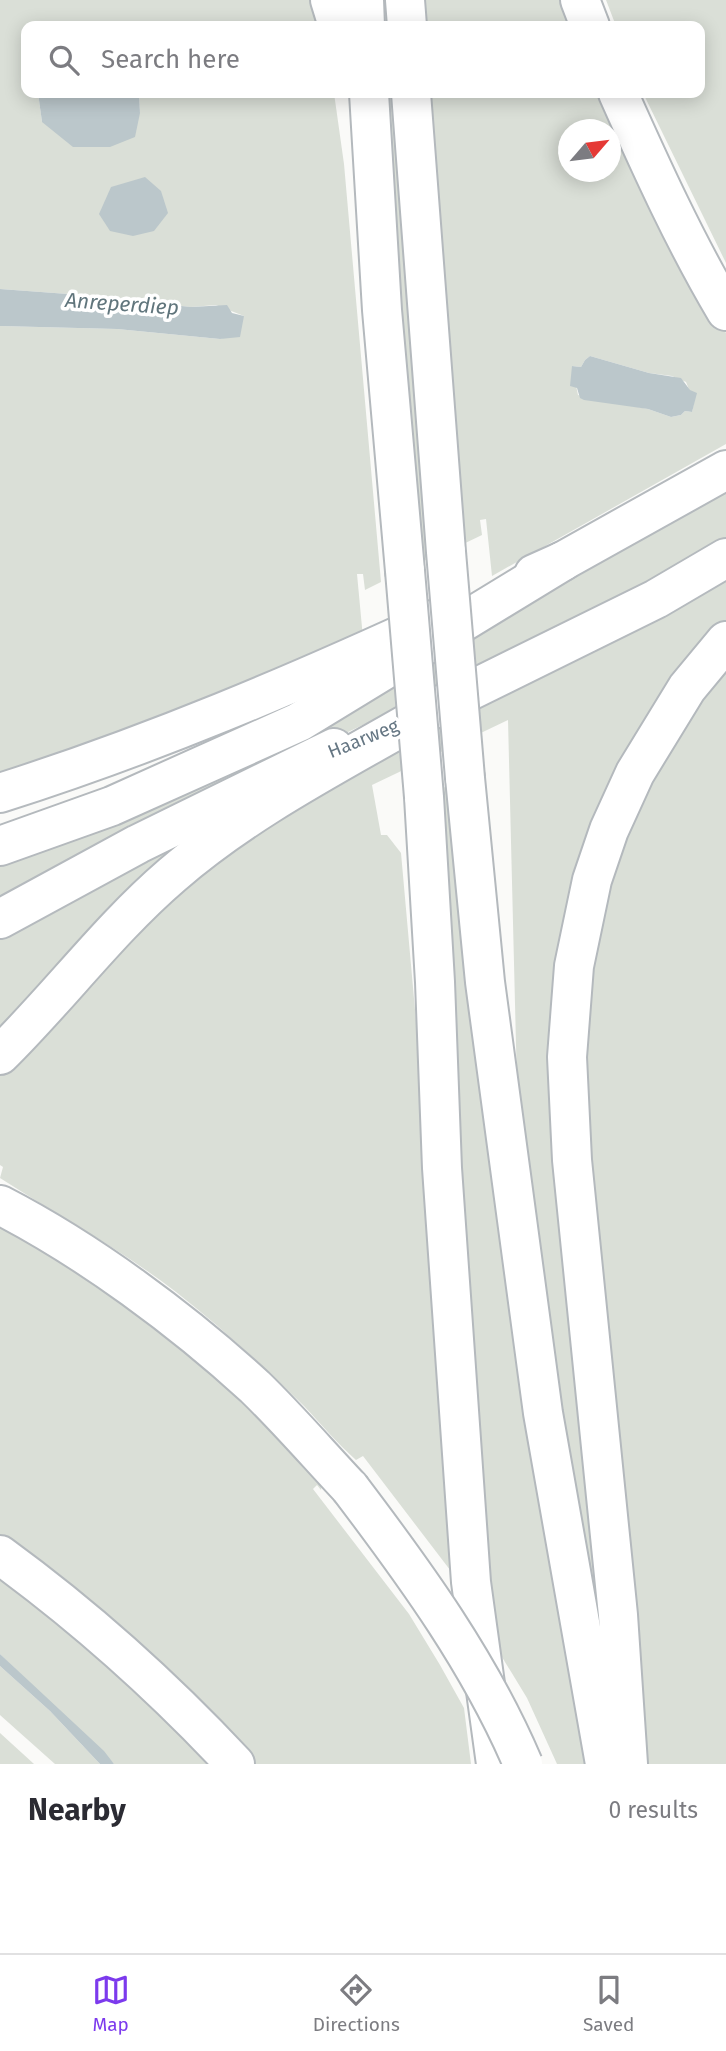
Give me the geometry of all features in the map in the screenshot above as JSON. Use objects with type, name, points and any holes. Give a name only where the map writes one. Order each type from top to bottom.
[{"type":"main road","points":[[331,0],[337,21]]},
{"type":"main road","points":[[363,0],[365,21]]},
{"type":"main road","points":[[405,0],[407,21]]},
{"type":"main road","points":[[580,0],[588,21]]},
{"type":"main road","points":[[349,98],[382,310]]},
{"type":"main road","points":[[369,98],[382,310],[424,797],[442,1168],[471,1582],[496,1764]]},
{"type":"main road","points":[[411,98],[446,552],[485,982],[542,1413],[605,1764]]},
{"type":"main road","points":[[620,98],[654,172],[726,312]]},
{"type":"main road","points":[[0,846],[112,806],[299,722],[563,561],[726,470]]},
{"type":"main road","name":"Haarweg","points":[[0,919],[138,844],[330,750],[426,713],[647,604],[726,558]]},
{"type":"main road","points":[[0,793],[172,734],[298,682],[563,561]]},
{"type":"main road","points":[[628,1764],[618,1615],[572,1160],[567,1057],[574,966],[592,880],[608,830],[669,715],[687,688],[726,641]]},
{"type":"main road","points":[[0,1055],[119,926],[218,836],[426,713]]},
{"type":"main road","points":[[0,1205],[80,1252],[170,1317],[255,1388],[350,1488],[404,1559],[458,1638],[523,1764]]},
{"type":"main road","points":[[0,1555],[128,1658],[177,1704],[234,1764]]},
{"type":"shaded area","points":[[0,0],[315,0],[321,21],[21,21],[21,98],[39,98],[42,122],[140,113],[139,98],[335,98],[344,164],[381,582],[365,590],[363,574],[357,574],[363,638],[0,779],[0,326],[117,329],[220,339],[226,337],[244,316],[216,305],[191,307],[0,289]]},
{"type":"shaded area","points":[[417,0],[569,0],[576,21],[418,21]]},
{"type":"shaded area","points":[[606,0],[726,0],[726,263],[645,98],[705,98],[705,21],[614,21]]},
{"type":"shaded area","points":[[384,98],[397,98],[430,557],[419,565]]},
{"type":"shaded area","points":[[422,98],[607,98],[618,119],[558,119],[558,182],[621,182],[621,126],[713,313],[726,333],[726,444],[492,576],[486,519],[480,520],[482,535],[457,547]],"holes":[[[590,356],[649,373],[672,376],[686,382],[694,402],[692,412],[685,411],[681,415],[671,417],[648,409],[578,395],[572,366],[581,367]]]},
{"type":"shaded area","points":[[726,488],[726,541],[499,660],[132,835],[0,907],[0,862]]},
{"type":"shaded area","points":[[726,576],[726,625],[659,711],[563,978],[619,1744],[519,1166],[508,720],[372,785],[381,835],[387,835],[401,853],[433,1211],[460,1583],[363,1456],[356,1460],[304,1406],[225,1333],[133,1261],[0,1178],[3,1167],[0,1165],[0,1070],[75,988],[262,818]]},
{"type":"shaded area","points":[[726,658],[726,1764],[643,1764],[581,1130],[584,1017],[614,856],[661,753]]},
{"type":"shaded area","points":[[456,782],[593,1764],[557,1764],[527,1698],[491,1639],[486,1600],[439,793]]},
{"type":"shaded area","points":[[227,813],[0,1040],[0,933]]},
{"type":"shaded area","points":[[0,1220],[160,1323],[323,1477],[321,1490],[317,1485],[313,1489],[409,1614],[464,1708],[471,1764],[254,1764],[229,1736],[0,1539]]},
{"type":"shaded area","points":[[0,1579],[108,1667],[209,1764],[114,1764],[0,1654]]},
{"type":"shaded area","points":[[0,1666],[50,1711],[100,1764],[55,1764],[0,1715]]},
{"type":"shaded area","points":[[0,1733],[34,1764],[0,1764]]},
{"type":"water","points":[[39,98],[139,98],[140,113],[135,137],[110,147],[73,147],[42,122]]},
{"type":"water","points":[[145,177],[161,191],[168,213],[154,231],[133,236],[110,231],[99,214],[111,187]]},
{"type":"water","name":"Anreperdiep","points":[[0,289],[191,307],[227,305],[232,313],[244,316],[240,337],[220,339],[117,329],[0,326]]},
{"type":"water","points":[[590,356],[649,373],[681,378],[690,390],[697,393],[692,412],[685,411],[681,415],[671,417],[648,409],[580,398],[577,388],[570,386],[572,366],[581,367]]},
{"type":"water","points":[[0,1654],[104,1751],[114,1764],[100,1764],[50,1711],[0,1666]]}]
